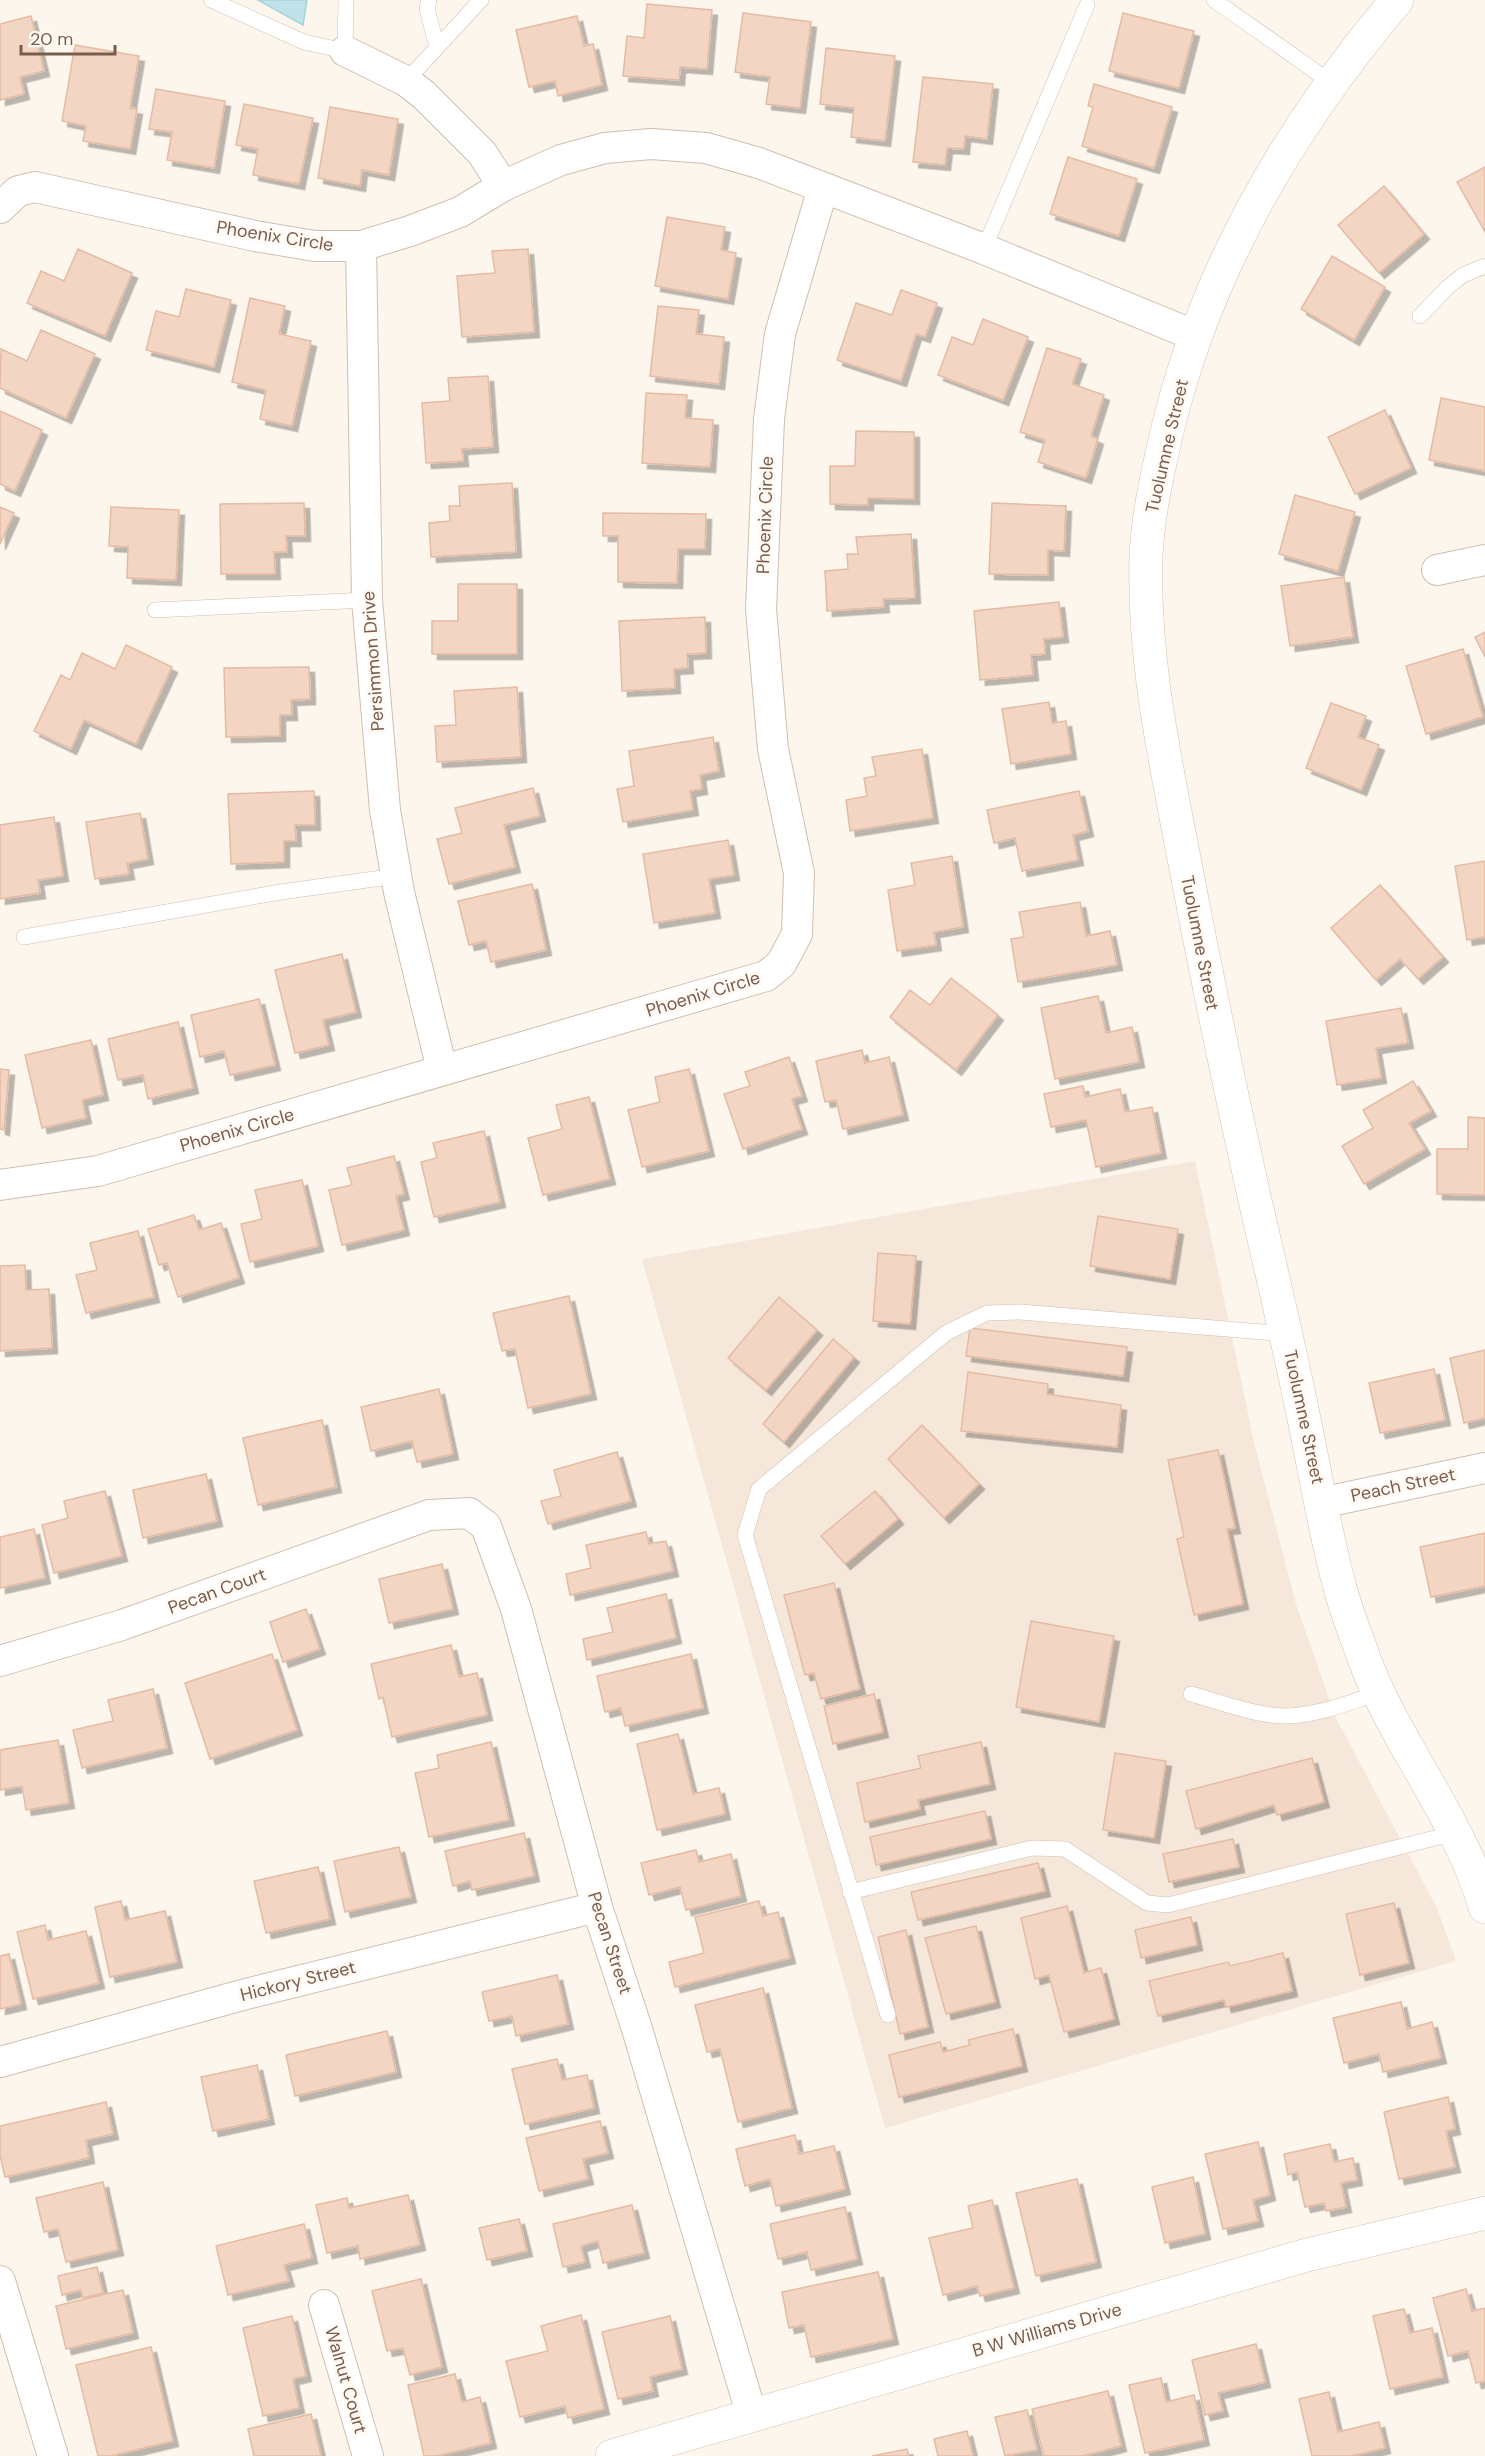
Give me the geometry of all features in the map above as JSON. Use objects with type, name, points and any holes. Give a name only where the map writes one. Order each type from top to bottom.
[{"type":"main road","name":"Tuolumne Street","points":[[1397,0],[1360,43],[1297,132],[1255,206],[1221,273],[1196,336],[1174,404],[1153,491],[1146,552],[1146,633],[1155,707],[1222,1055],[1286,1334],[1339,1585],[1367,1665],[1393,1725],[1455,1833],[1485,1907]]},
{"type":"main road","name":"B W Williams Drive","points":[[612,2456],[1307,2255],[1485,2213]]},
{"type":"street","points":[[345,51],[406,81],[424,95],[482,153],[503,186]]},
{"type":"street","name":"Phoenix Circle","points":[[0,208],[18,191],[35,187],[255,236],[315,246],[361,246],[460,212],[503,186],[561,160],[605,148],[651,144],[706,148],[759,163],[984,249],[1196,336]]},
{"type":"street","name":"Phoenix Circle","points":[[0,1185],[98,1172],[765,976],[781,964],[797,934],[799,873],[773,749],[761,609],[769,419],[780,334],[823,189]]},
{"type":"street","name":"Persimmon Drive","points":[[361,246],[367,600],[385,810],[396,876],[442,1070]]},
{"type":"street","points":[[1437,570],[1485,560]]},
{"type":"street","name":"Peach Street","points":[[1321,1503],[1485,1468]]},
{"type":"street","name":"Pecan Street","points":[[432,1515],[469,1513],[486,1526],[516,1610],[597,1907],[637,2028],[752,2416]]},
{"type":"street","name":"Pecan Court","points":[[0,1661],[122,1625],[432,1515]]},
{"type":"street","name":"Hickory Street","points":[[0,2062],[246,1994],[597,1907]]},
{"type":"street","points":[[0,2281],[4,2312],[53,2456]]},
{"type":"street","name":"Walnut Court","points":[[324,2305],[368,2456]]},
{"type":"lane","points":[[211,0],[304,42],[345,51],[346,0]]},
{"type":"lane","points":[[429,0],[427,9],[437,47]]},
{"type":"lane","points":[[406,81],[481,0]]},
{"type":"lane","points":[[1214,0],[1332,83]]},
{"type":"lane","points":[[984,249],[1087,6]]},
{"type":"lane","points":[[1420,316],[1463,275],[1485,266]]},
{"type":"lane","points":[[155,610],[367,600]]},
{"type":"lane","points":[[24,937],[281,892],[396,876]]},
{"type":"lane","points":[[888,2015],[745,1535],[759,1489],[946,1333],[987,1313],[1020,1312],[1286,1334]]},
{"type":"lane","points":[[1191,1694],[1262,1713],[1286,1716],[1324,1710],[1379,1693]]},
{"type":"lane","points":[[850,1892],[1032,1848],[1065,1849],[1147,1903],[1168,1905],[1455,1833]]},
{"type":"shaded area","points":[[1195,1161],[1254,1442],[1296,1604],[1336,1718],[1437,1908],[1456,1961],[885,2128],[642,1259]]},
{"type":"water","points":[[258,0],[307,0],[303,25]]},
{"type":"building","points":[[647,4],[712,10],[707,69],[680,67],[679,80],[623,76],[627,36],[644,38]]},
{"type":"building","points":[[743,13],[811,22],[800,108],[766,104],[770,77],[735,72]]},
{"type":"building","points":[[1123,13],[1194,31],[1179,88],[1109,71]]},
{"type":"building","points":[[31,16],[44,71],[20,77],[24,94],[0,100],[0,24]]},
{"type":"building","points":[[577,16],[584,46],[593,44],[602,85],[558,96],[555,81],[529,87],[516,30]]},
{"type":"building","points":[[75,45],[139,56],[130,108],[137,109],[130,149],[83,141],[86,126],[62,121]]},
{"type":"building","points":[[826,48],[895,56],[885,141],[851,137],[854,108],[820,104]]},
{"type":"building","points":[[923,77],[993,84],[987,139],[965,136],[964,149],[947,148],[945,165],[913,162]]},
{"type":"building","points":[[1094,84],[1172,107],[1154,168],[1082,146],[1093,107],[1088,106]]},
{"type":"building","points":[[156,89],[225,101],[214,168],[167,160],[172,132],[149,129]]},
{"type":"building","points":[[244,104],[313,118],[299,184],[253,175],[258,149],[236,145]]},
{"type":"building","points":[[330,107],[398,119],[389,175],[362,170],[360,186],[318,178]]},
{"type":"building","points":[[1068,157],[1137,179],[1119,236],[1050,214]]},
{"type":"building","points":[[1485,167],[1485,232],[1457,182]]},
{"type":"building","points":[[1384,186],[1424,234],[1379,273],[1338,225]]},
{"type":"building","points":[[667,217],[725,227],[721,250],[736,253],[728,299],[655,286]]},
{"type":"building","points":[[78,249],[132,273],[105,336],[27,303],[41,271],[64,281]]},
{"type":"building","points":[[528,249],[534,332],[462,337],[457,276],[495,273],[492,251]]},
{"type":"building","points":[[1332,256],[1385,287],[1354,340],[1301,309]]},
{"type":"building","points":[[186,289],[231,300],[214,367],[146,350],[156,311],[179,317]]},
{"type":"building","points":[[901,290],[937,303],[925,337],[916,334],[901,381],[837,360],[856,303],[892,315]]},
{"type":"building","points":[[250,298],[285,306],[279,334],[311,341],[292,426],[260,419],[266,390],[232,382]]},
{"type":"building","points":[[658,306],[699,310],[696,334],[724,337],[719,384],[650,376]]},
{"type":"building","points":[[983,319],[1028,337],[1003,400],[938,375],[952,337],[973,345]]},
{"type":"building","points":[[41,330],[95,354],[66,418],[0,388],[1,349],[27,361]]},
{"type":"building","points":[[1047,348],[1081,359],[1072,384],[1104,395],[1091,436],[1098,439],[1086,478],[1038,462],[1045,440],[1020,432]]},
{"type":"building","points":[[488,376],[493,447],[462,449],[463,461],[426,463],[422,403],[450,401],[448,378]]},
{"type":"building","points":[[646,393],[687,395],[685,418],[713,420],[710,467],[642,463]]},
{"type":"building","points":[[1441,398],[1485,407],[1485,471],[1429,460]]},
{"type":"building","points":[[1385,410],[1411,468],[1355,494],[1328,437]]},
{"type":"building","points":[[0,411],[42,430],[15,491],[0,484]]},
{"type":"building","points":[[856,431],[914,432],[914,499],[868,498],[868,505],[830,504],[830,466],[855,466]]},
{"type":"building","points":[[512,483],[516,552],[431,557],[429,523],[450,521],[449,506],[460,506],[459,486]]},
{"type":"building","points":[[1295,495],[1355,512],[1338,571],[1279,554]]},
{"type":"building","points":[[304,503],[305,536],[286,536],[287,552],[274,552],[275,574],[221,574],[220,504]]},
{"type":"building","points":[[992,503],[1066,506],[1064,551],[1048,550],[1048,575],[989,574]]},
{"type":"building","points":[[0,507],[14,513],[0,544]]},
{"type":"building","points":[[111,507],[179,510],[176,580],[127,578],[128,547],[109,546]]},
{"type":"building","points":[[603,513],[706,514],[705,549],[678,549],[677,583],[618,582],[618,536],[603,536]]},
{"type":"building","points":[[911,534],[915,598],[883,599],[884,607],[827,611],[825,571],[848,569],[847,554],[858,554],[856,537]]},
{"type":"building","points":[[1344,577],[1353,637],[1290,646],[1281,586]]},
{"type":"building","points":[[458,584],[517,584],[517,654],[432,654],[432,621],[458,621]]},
{"type":"building","points":[[1059,602],[1063,637],[1044,639],[1045,654],[1031,655],[1033,675],[980,680],[974,611]]},
{"type":"building","points":[[705,617],[706,653],[687,654],[688,668],[674,669],[675,688],[622,691],[619,621]]},
{"type":"building","points":[[1485,632],[1485,657],[1475,637]]},
{"type":"building","points":[[126,645],[172,667],[136,744],[84,720],[71,749],[34,731],[61,675],[70,680],[82,653],[115,669]]},
{"type":"building","points":[[1463,649],[1483,717],[1426,734],[1406,666]]},
{"type":"building","points":[[309,667],[310,699],[291,700],[292,715],[280,715],[280,736],[226,737],[224,668]]},
{"type":"building","points":[[517,687],[521,757],[437,762],[435,726],[456,725],[454,691]]},
{"type":"building","points":[[1049,702],[1052,723],[1066,721],[1071,754],[1011,764],[1002,709]]},
{"type":"building","points":[[1331,703],[1366,716],[1358,737],[1379,745],[1361,790],[1306,768]]},
{"type":"building","points":[[713,737],[719,771],[700,775],[702,789],[690,791],[693,810],[623,822],[617,789],[634,786],[629,751]]},
{"type":"building","points":[[922,749],[933,818],[850,831],[846,800],[867,796],[864,778],[876,776],[872,757]]},
{"type":"building","points":[[533,788],[540,816],[504,825],[515,867],[449,884],[437,839],[462,833],[455,808]]},
{"type":"building","points":[[314,791],[315,825],[295,825],[296,841],[284,841],[284,862],[231,864],[228,794]]},
{"type":"building","points":[[1079,791],[1088,831],[1073,835],[1078,860],[1022,871],[1015,838],[994,843],[987,810]]},
{"type":"building","points":[[140,813],[148,859],[127,863],[129,874],[95,879],[86,822]]},
{"type":"building","points":[[54,817],[63,876],[38,880],[40,893],[0,899],[0,825]]},
{"type":"building","points":[[728,840],[734,875],[709,879],[715,913],[654,923],[643,854]]},
{"type":"building","points":[[952,856],[963,927],[934,932],[936,945],[897,951],[888,890],[915,885],[911,863]]},
{"type":"building","points":[[1485,861],[1485,937],[1467,940],[1455,866]]},
{"type":"building","points":[[532,884],[546,950],[491,962],[486,941],[469,945],[458,901]]},
{"type":"building","points":[[1380,885],[1443,957],[1418,979],[1400,959],[1376,980],[1331,928]]},
{"type":"building","points":[[1080,902],[1086,936],[1110,931],[1117,965],[1018,982],[1011,939],[1024,937],[1019,912]]},
{"type":"building","points":[[342,954],[356,1012],[323,1020],[329,1045],[295,1053],[275,970]]},
{"type":"building","points":[[951,978],[998,1015],[956,1070],[890,1017],[910,990],[930,1005]]},
{"type":"building","points":[[1098,996],[1106,1033],[1132,1027],[1139,1062],[1055,1079],[1041,1008]]},
{"type":"building","points":[[259,999],[275,1065],[230,1075],[224,1051],[200,1057],[191,1015]]},
{"type":"building","points":[[1401,1008],[1408,1043],[1376,1048],[1381,1078],[1337,1085],[1326,1021]]},
{"type":"building","points":[[178,1022],[193,1088],[148,1099],[143,1075],[118,1080],[108,1039]]},
{"type":"building","points":[[91,1040],[103,1095],[82,1100],[86,1118],[42,1128],[25,1055]]},
{"type":"building","points":[[862,1050],[865,1063],[889,1057],[903,1115],[843,1129],[836,1100],[825,1102],[816,1061]]},
{"type":"building","points":[[789,1057],[802,1096],[792,1099],[802,1129],[743,1149],[724,1094],[750,1086],[745,1072]]},
{"type":"building","points":[[0,1069],[9,1070],[4,1130],[0,1129]]},
{"type":"building","points":[[689,1069],[709,1151],[642,1167],[628,1110],[660,1102],[655,1077]]},
{"type":"building","points":[[1413,1081],[1431,1111],[1409,1123],[1425,1149],[1364,1184],[1342,1146],[1373,1128],[1363,1110]]},
{"type":"building","points":[[1083,1086],[1085,1097],[1120,1089],[1125,1112],[1152,1107],[1161,1153],[1096,1167],[1086,1120],[1051,1127],[1044,1094]]},
{"type":"building","points":[[589,1097],[610,1179],[543,1195],[528,1138],[562,1129],[556,1105]]},
{"type":"building","points":[[1468,1117],[1485,1118],[1485,1195],[1437,1194],[1437,1149],[1468,1149]]},
{"type":"building","points":[[484,1131],[500,1202],[434,1217],[421,1162],[437,1158],[433,1143]]},
{"type":"building","points":[[394,1156],[404,1194],[396,1196],[404,1230],[342,1245],[329,1190],[352,1185],[347,1168]]},
{"type":"building","points":[[302,1180],[318,1246],[250,1262],[241,1224],[262,1219],[255,1190]]},
{"type":"building","points":[[194,1215],[199,1230],[221,1223],[239,1278],[178,1297],[167,1263],[159,1265],[148,1229]]},
{"type":"building","points":[[1098,1216],[1178,1229],[1170,1279],[1090,1266]]},
{"type":"building","points":[[138,1231],[154,1297],[86,1313],[76,1275],[97,1270],[90,1243]]},
{"type":"building","points":[[878,1253],[916,1256],[910,1324],[873,1321]]},
{"type":"building","points":[[25,1265],[26,1290],[49,1289],[52,1348],[0,1351],[0,1266]]},
{"type":"building","points":[[569,1296],[591,1394],[528,1408],[515,1349],[502,1351],[493,1313]]},
{"type":"building","points":[[779,1297],[817,1330],[766,1390],[728,1358]]},
{"type":"building","points":[[970,1328],[1127,1347],[1123,1376],[966,1356]]},
{"type":"building","points":[[833,1339],[854,1357],[784,1442],[763,1424]]},
{"type":"building","points":[[1485,1350],[1485,1418],[1464,1423],[1450,1358]]},
{"type":"building","points":[[1434,1369],[1445,1420],[1380,1433],[1369,1383]]},
{"type":"building","points":[[968,1372],[1048,1384],[1047,1394],[1121,1405],[1117,1447],[961,1431]]},
{"type":"building","points":[[439,1389],[453,1454],[417,1462],[412,1441],[371,1451],[361,1407]]},
{"type":"building","points":[[322,1420],[336,1487],[258,1505],[243,1438]]},
{"type":"building","points":[[922,1425],[979,1484],[944,1518],[888,1459]]},
{"type":"building","points":[[1218,1450],[1235,1528],[1227,1529],[1243,1604],[1194,1615],[1177,1539],[1184,1537],[1168,1460]]},
{"type":"building","points":[[617,1452],[631,1501],[548,1524],[541,1501],[561,1496],[554,1470]]},
{"type":"building","points":[[206,1474],[217,1521],[143,1538],[133,1490]]},
{"type":"building","points":[[105,1491],[122,1556],[54,1573],[42,1525],[68,1518],[64,1501]]},
{"type":"building","points":[[875,1491],[898,1519],[845,1564],[821,1536]]},
{"type":"building","points":[[34,1529],[45,1578],[0,1588],[0,1537]]},
{"type":"building","points":[[646,1532],[649,1544],[666,1541],[673,1571],[570,1595],[566,1574],[591,1568],[586,1545]]},
{"type":"building","points":[[1485,1533],[1485,1586],[1431,1597],[1420,1547]]},
{"type":"building","points":[[442,1564],[453,1609],[389,1623],[379,1579]]},
{"type":"building","points":[[834,1583],[860,1689],[821,1699],[814,1673],[805,1675],[784,1595]]},
{"type":"building","points":[[666,1594],[676,1638],[587,1660],[583,1639],[613,1632],[607,1608]]},
{"type":"building","points":[[306,1609],[320,1649],[283,1662],[270,1622]]},
{"type":"building","points":[[1031,1621],[1114,1636],[1099,1722],[1016,1707]]},
{"type":"building","points":[[451,1645],[459,1677],[477,1673],[487,1715],[392,1737],[383,1697],[379,1699],[371,1664]]},
{"type":"building","points":[[272,1654],[297,1730],[210,1759],[185,1683]]},
{"type":"building","points":[[691,1654],[703,1708],[625,1726],[621,1708],[605,1712],[597,1676]]},
{"type":"building","points":[[153,1689],[167,1748],[82,1768],[73,1730],[113,1721],[108,1700]]},
{"type":"building","points":[[874,1694],[883,1732],[833,1744],[824,1706]]},
{"type":"building","points":[[678,1734],[693,1794],[719,1788],[725,1814],[657,1830],[637,1744]]},
{"type":"building","points":[[58,1740],[69,1803],[26,1810],[22,1786],[0,1790],[0,1750]]},
{"type":"building","points":[[491,1742],[509,1820],[429,1837],[415,1773],[439,1768],[437,1755]]},
{"type":"building","points":[[981,1742],[990,1784],[918,1800],[920,1809],[865,1822],[857,1783],[921,1768],[918,1756]]},
{"type":"building","points":[[1115,1753],[1166,1761],[1154,1838],[1103,1830]]},
{"type":"building","points":[[1312,1758],[1324,1802],[1277,1815],[1274,1805],[1196,1829],[1186,1791]]},
{"type":"building","points":[[985,1811],[991,1839],[876,1865],[870,1837]]},
{"type":"building","points":[[524,1833],[534,1876],[472,1890],[470,1881],[453,1886],[445,1851]]},
{"type":"building","points":[[1233,1839],[1239,1867],[1169,1882],[1163,1854]]},
{"type":"building","points":[[399,1847],[411,1897],[345,1912],[334,1861]]},
{"type":"building","points":[[696,1850],[699,1862],[731,1854],[741,1896],[686,1910],[680,1887],[649,1895],[641,1863]]},
{"type":"building","points":[[1038,1863],[1045,1891],[918,1920],[911,1892]]},
{"type":"building","points":[[318,1867],[330,1919],[266,1933],[254,1881]]},
{"type":"building","points":[[121,1901],[125,1920],[165,1911],[177,1962],[110,1977],[95,1907]]},
{"type":"building","points":[[759,1901],[763,1916],[778,1912],[790,1958],[675,1987],[669,1962],[704,1953],[695,1917]]},
{"type":"building","points":[[1394,1903],[1409,1963],[1360,1975],[1346,1914]]},
{"type":"building","points":[[1067,1906],[1084,1973],[1101,1968],[1114,2019],[1064,2032],[1049,1975],[1035,1979],[1021,1918]]},
{"type":"building","points":[[1191,1917],[1197,1945],[1141,1958],[1135,1930]]},
{"type":"building","points":[[45,1925],[48,1940],[86,1931],[99,1983],[33,1999],[17,1932]]},
{"type":"building","points":[[976,1926],[995,2002],[946,2014],[925,1938]]},
{"type":"building","points":[[906,1930],[928,2027],[900,2034],[878,1937]]},
{"type":"building","points":[[1283,1953],[1292,1991],[1226,2007],[1224,2000],[1158,2016],[1149,1981],[1228,1962],[1230,1966]]},
{"type":"building","points":[[9,1954],[21,2004],[0,2009],[0,1956]]},
{"type":"building","points":[[557,1975],[568,2024],[516,2036],[512,2016],[489,2021],[482,1992]]},
{"type":"building","points":[[763,1988],[792,2108],[738,2122],[720,2049],[707,2052],[695,2005]]},
{"type":"building","points":[[1401,2002],[1407,2029],[1432,2022],[1441,2058],[1383,2072],[1379,2054],[1344,2063],[1333,2018]]},
{"type":"building","points":[[1013,2029],[1022,2066],[899,2097],[889,2055],[940,2042],[943,2052],[970,2045],[968,2040]]},
{"type":"building","points":[[387,2031],[396,2072],[295,2096],[286,2055]]},
{"type":"building","points":[[557,2059],[562,2080],[587,2075],[594,2108],[525,2124],[512,2069]]},
{"type":"building","points":[[257,2065],[269,2119],[213,2131],[201,2077]]},
{"type":"building","points":[[1448,2097],[1455,2129],[1446,2131],[1455,2167],[1399,2179],[1384,2112]]},
{"type":"building","points":[[106,2102],[113,2134],[86,2140],[89,2158],[5,2177],[0,2155],[0,2126]]},
{"type":"building","points":[[600,2121],[608,2153],[583,2159],[588,2179],[539,2191],[526,2138]]},
{"type":"building","points":[[795,2135],[799,2154],[834,2146],[845,2189],[776,2206],[770,2179],[745,2186],[736,2149]]},
{"type":"building","points":[[1258,2142],[1270,2195],[1253,2200],[1258,2221],[1223,2229],[1205,2154]]},
{"type":"building","points":[[1330,2144],[1334,2162],[1353,2158],[1357,2180],[1341,2183],[1346,2207],[1326,2211],[1324,2203],[1305,2207],[1297,2172],[1288,2175],[1284,2154]]},
{"type":"building","points":[[1193,2177],[1205,2234],[1165,2243],[1152,2187]]},
{"type":"building","points":[[1077,2179],[1096,2262],[1036,2276],[1016,2193]]},
{"type":"building","points":[[103,2182],[118,2250],[66,2262],[58,2229],[44,2232],[36,2198]]},
{"type":"building","points":[[408,2195],[420,2245],[360,2259],[358,2246],[327,2253],[316,2205],[347,2198],[349,2208]]},
{"type":"building","points":[[992,2200],[1014,2288],[980,2296],[977,2286],[943,2295],[929,2238],[973,2228],[968,2206]]},
{"type":"building","points":[[632,2205],[644,2253],[603,2263],[598,2241],[581,2246],[585,2262],[563,2267],[553,2224]]},
{"type":"building","points":[[845,2207],[857,2259],[811,2270],[807,2252],[778,2259],[770,2224]]},
{"type":"building","points":[[519,2219],[527,2251],[487,2260],[479,2228]]},
{"type":"building","points":[[304,2224],[312,2258],[284,2265],[289,2281],[228,2295],[216,2246]]},
{"type":"building","points":[[97,2267],[103,2293],[83,2298],[81,2290],[62,2295],[58,2276]]},
{"type":"building","points":[[878,2272],[893,2339],[811,2357],[804,2325],[789,2328],[782,2292]]},
{"type":"building","points":[[421,2279],[442,2367],[410,2375],[403,2348],[387,2351],[372,2291]]},
{"type":"building","points":[[1466,2289],[1472,2311],[1485,2308],[1485,2381],[1476,2383],[1468,2351],[1448,2356],[1433,2298]]},
{"type":"building","points":[[123,2290],[133,2333],[66,2349],[56,2306]]},
{"type":"building","points":[[1404,2309],[1410,2333],[1432,2328],[1443,2377],[1390,2389],[1373,2316]]},
{"type":"building","points":[[581,2315],[604,2409],[568,2418],[565,2406],[520,2417],[506,2361],[548,2351],[541,2326]]},
{"type":"building","points":[[292,2316],[306,2376],[293,2379],[299,2408],[263,2416],[243,2328]]},
{"type":"building","points":[[670,2316],[682,2369],[650,2377],[653,2391],[618,2399],[602,2332]]},
{"type":"building","points":[[1256,2344],[1265,2382],[1218,2393],[1223,2411],[1205,2415],[1192,2360]]},
{"type":"building","points":[[151,2347],[173,2441],[111,2456],[98,2456],[76,2365]]},
{"type":"building","points":[[455,2374],[462,2402],[480,2397],[491,2443],[437,2456],[424,2456],[408,2385]]},
{"type":"building","points":[[1161,2378],[1166,2402],[1194,2395],[1204,2440],[1145,2453],[1129,2385]]},
{"type":"building","points":[[1108,2391],[1121,2446],[1082,2456],[1044,2456],[1032,2409]]},
{"type":"building","points":[[1329,2392],[1338,2432],[1379,2422],[1385,2448],[1352,2456],[1312,2456],[1299,2399]]},
{"type":"building","points":[[1027,2410],[1037,2450],[1005,2456],[995,2417]]},
{"type":"building","points":[[311,2414],[321,2456],[254,2456],[248,2429]]},
{"type":"building","points":[[967,2431],[973,2456],[938,2456],[934,2439]]},
{"type":"building","points":[[907,2449],[909,2456],[872,2456]]}]
